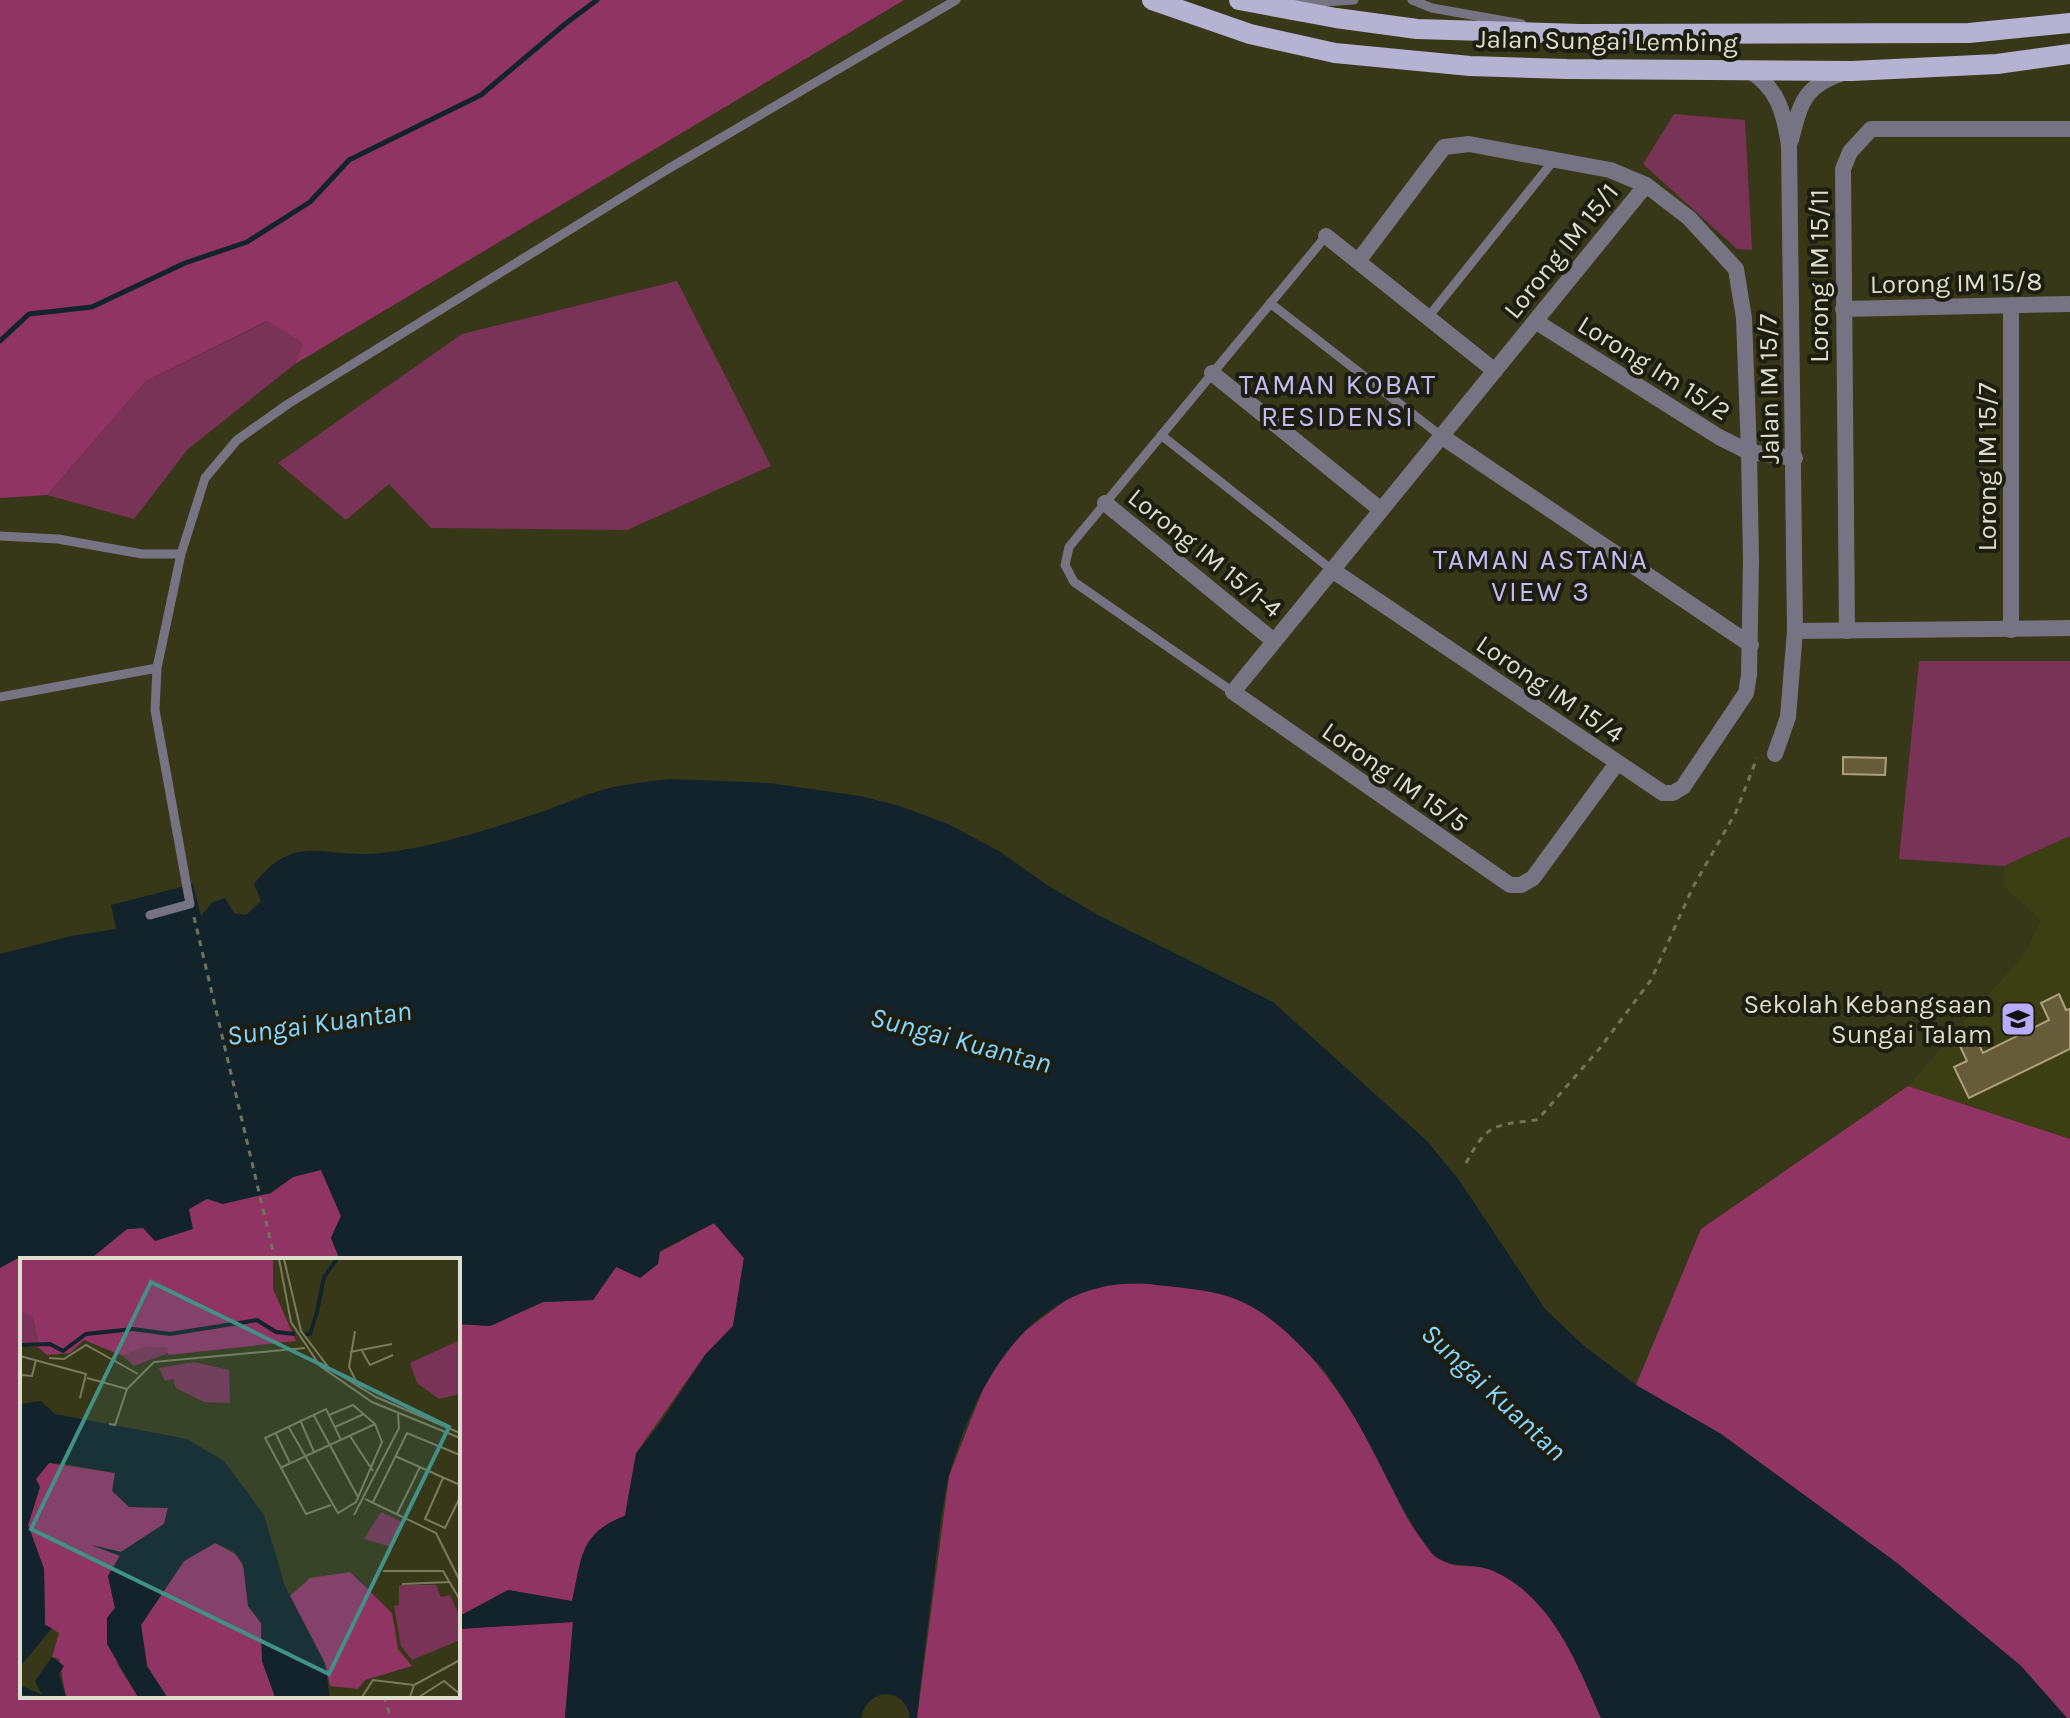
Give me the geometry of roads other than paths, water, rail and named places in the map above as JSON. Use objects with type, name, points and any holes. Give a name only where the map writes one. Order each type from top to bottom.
[{"type":"main road","name":"Jalan Sungai Lembing","points":[[1152,0],[1250,34],[1335,53],[1470,66],[1852,71],[1997,64],[2070,54]]},
{"type":"main road","name":"Jalan Sungai Lembing","points":[[1239,0],[1417,29],[1579,34],[1969,33],[2070,23]]},
{"type":"street","points":[[1748,70],[1767,82],[1779,101],[1789,145]]},
{"type":"street","points":[[1789,145],[1799,107],[1809,92],[1823,80],[1852,71]]},
{"type":"street","name":"Lorong IM 15/11","points":[[1847,631],[1843,169],[1850,152],[1871,129],[2070,129]]},
{"type":"street","points":[[1359,260],[1444,147],[1469,144],[1610,170],[1646,185]]},
{"type":"street","name":"Jalan IM 15/7","points":[[1775,754],[1788,717],[1795,631],[1789,145]]},
{"type":"street","name":"Lorong IM 15/1","points":[[1233,692],[1646,185],[1689,218],[1736,269],[1744,318],[1749,452],[1751,645],[1746,693],[1683,787],[1673,793],[1663,793]]},
{"type":"street","points":[[1326,236],[1495,371]]},
{"type":"street","name":"Lorong IM 15/8","points":[[1843,309],[2070,304]]},
{"type":"street","name":"Lorong IM 15/7","points":[[2011,305],[2011,630]]},
{"type":"street","name":"Lorong Im 15/2","points":[[1535,321],[1719,437],[1749,452]]},
{"type":"street","points":[[1212,373],[1381,510]]},
{"type":"street","points":[[1441,436],[1751,645]]},
{"type":"street","points":[[1749,452],[1795,458]]},
{"type":"street","name":"Lorong IM 15/1-4","points":[[1105,503],[1274,641]]},
{"type":"street","name":"Lorong IM 15/4","points":[[1332,570],[1663,793]]},
{"type":"street","points":[[1795,631],[2070,628]]},
{"type":"street","name":"Lorong IM 15/5","points":[[1233,692],[1504,883],[1521,885],[1533,878],[1617,763]]},
{"type":"lane","points":[[150,915],[190,904],[155,710],[157,668],[181,554],[205,478],[237,440],[288,404],[655,176],[956,0]]},
{"type":"lane","points":[[1283,7],[1307,1],[1354,0]]},
{"type":"lane","points":[[1412,0],[1432,8],[1579,34]]},
{"type":"lane","points":[[1429,316],[1554,160]]},
{"type":"lane","points":[[1233,692],[1074,582],[1065,565],[1069,547],[1326,236]]},
{"type":"lane","points":[[1270,303],[1441,436]]},
{"type":"lane","points":[[1161,435],[1332,570]]},
{"type":"lane","points":[[0,536],[28,535],[142,554],[181,554]]},
{"type":"lane","points":[[0,697],[157,668]]},
{"type":"water","name":"Sungai Kuantan","points":[[671,779],[769,783],[860,796],[900,806],[950,825],[999,851],[1047,885],[1100,916],[1273,1002],[1426,1140],[1459,1180],[1545,1309],[1583,1345],[1636,1385],[1721,1434],[1897,1563],[2021,1666],[2067,1718],[1601,1718],[1560,1633],[1530,1596],[1512,1581],[1491,1570],[1443,1561],[1430,1551],[1406,1514],[1342,1397],[1321,1367],[1290,1336],[1255,1309],[1221,1294],[1157,1285],[1115,1285],[1079,1294],[1047,1312],[1019,1337],[996,1368],[977,1402],[961,1438],[944,1498],[917,1718],[910,1718],[902,1700],[887,1694],[871,1700],[861,1718],[565,1718],[573,1622],[460,1629],[460,1614],[508,1590],[572,1601],[581,1560],[591,1539],[599,1530],[625,1516],[636,1454],[705,1355],[733,1326],[744,1258],[714,1223],[660,1251],[658,1264],[640,1278],[616,1267],[593,1300],[543,1302],[490,1326],[460,1324],[460,1258],[339,1258],[331,1238],[341,1216],[321,1170],[293,1177],[270,1193],[223,1204],[207,1199],[189,1209],[193,1229],[155,1241],[143,1228],[127,1229],[91,1258],[20,1257],[0,1268],[0,954],[71,936],[116,929],[111,905],[193,884],[201,916],[213,902],[225,898],[234,913],[246,915],[261,901],[254,884],[269,867],[298,852],[362,854],[422,846],[503,825],[605,789]]},
{"type":"waterway","points":[[0,341],[29,314],[92,307],[185,263],[247,242],[310,202],[349,160],[481,95],[597,0]]},
{"type":"place","name":"Sekolah Kebangsaan Sungai Talam","points":[[2018,1019]]},
{"type":"district","name":"TAMAN KOBAT RESIDENSI","points":[[1338,400]]},
{"type":"district","name":"TAMAN ASTANA VIEW 3","points":[[1541,575]]}]
